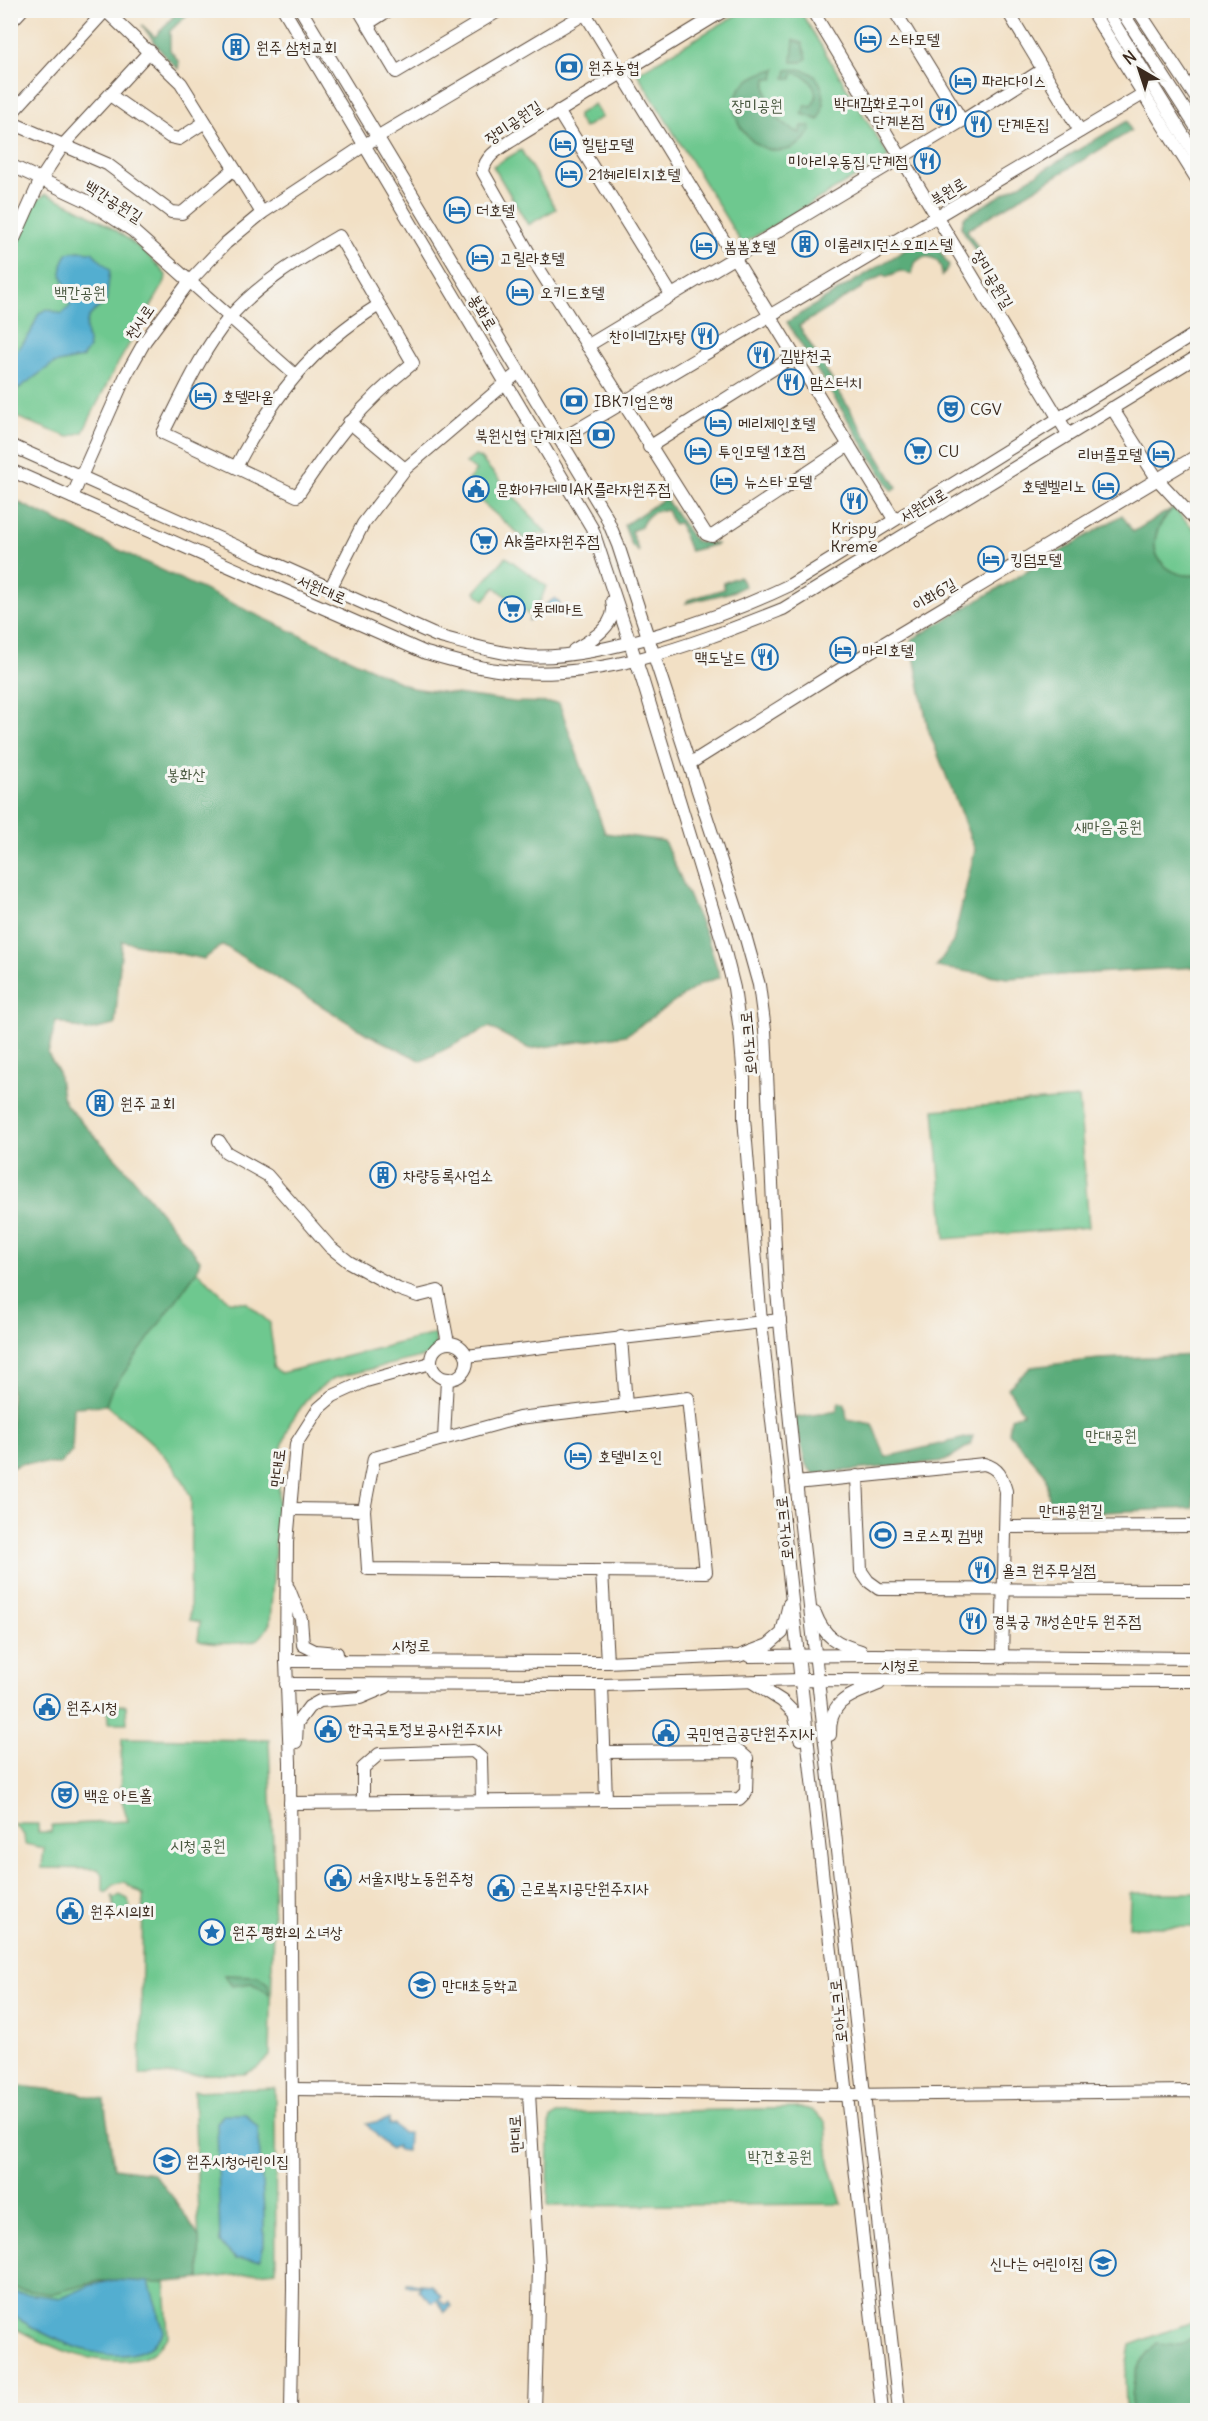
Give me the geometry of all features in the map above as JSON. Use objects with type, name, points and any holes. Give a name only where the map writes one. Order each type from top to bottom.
[{"type":"street","points":[[10,23],[22,10]]},
{"type":"street","name":"봉화로","points":[[284,10],[363,147],[506,381],[592,528],[635,660]]},
{"type":"street","name":"봉화로","points":[[301,10],[606,516],[652,654]]},
{"type":"street","points":[[359,10],[396,72],[500,10]]},
{"type":"street","points":[[367,24],[389,10]]},
{"type":"street","name":"장미공원길","points":[[725,10],[558,111],[494,153],[484,163],[483,172],[586,346],[700,529],[712,537],[849,445]]},
{"type":"street","name":"장미공원길","points":[[812,10],[1068,435]]},
{"type":"street","points":[[894,10],[963,121]]},
{"type":"street","points":[[1007,10],[1080,131]]},
{"type":"street","points":[[1091,10],[1197,181]]},
{"type":"street","points":[[1106,10],[1197,159]]},
{"type":"street","points":[[1121,10],[1197,130]]},
{"type":"street","points":[[1138,10],[1197,101]]},
{"type":"street","points":[[10,115],[105,11],[150,51],[181,83],[262,213]]},
{"type":"street","points":[[377,137],[587,12],[621,73],[769,314],[561,440]]},
{"type":"street","points":[[10,248],[41,179],[64,144],[150,51]]},
{"type":"street","points":[[586,346],[733,256],[963,121],[1042,70]]},
{"type":"street","points":[[110,94],[170,137],[179,139],[206,122]]},
{"type":"street","name":"북원로","points":[[769,314],[1143,94]]},
{"type":"street","name":"장미공원길","points":[[558,111],[671,294]]},
{"type":"street","points":[[10,122],[107,164],[171,212],[182,213],[234,169]]},
{"type":"street","name":"천사로","points":[[72,497],[126,375],[145,340],[189,282],[226,243],[262,213],[377,137]]},
{"type":"street","name":"백간공원길","points":[[10,165],[87,201],[133,231],[189,282]]},
{"type":"street","points":[[10,212],[24,217]]},
{"type":"street","points":[[339,236],[379,305],[414,363],[380,389],[349,422],[335,438],[297,496],[163,433],[192,375],[230,318],[283,269],[339,236]]},
{"type":"street","points":[[189,282],[294,374]]},
{"type":"street","points":[[236,467],[266,412],[294,374],[329,340],[379,305]]},
{"type":"street","name":"서원대로","points":[[769,314],[894,519]]},
{"type":"street","name":"서원대로","points":[[10,445],[437,636],[486,650],[528,656],[566,655],[646,636],[761,599],[819,567],[1197,332]]},
{"type":"street","points":[[649,447],[794,356]]},
{"type":"street","name":"서원대로","points":[[10,470],[426,653],[497,670],[531,672],[597,668],[635,660],[783,609],[1197,356]]},
{"type":"street","name":"서원대로","points":[[330,589],[363,524],[405,470],[506,381],[519,373]]},
{"type":"street","points":[[1112,408],[1158,480],[1197,523]]},
{"type":"street","points":[[349,422],[405,470]]},
{"type":"street","name":"이화6길","points":[[689,764],[836,672],[1197,455]]},
{"type":"street","points":[[566,655],[598,634],[612,617],[614,606],[608,579]]},
{"type":"street","name":"로아노크로","points":[[652,654],[730,889],[759,985],[765,1030],[780,1320],[796,1483],[899,2410]]},
{"type":"street","name":"로아노크로","points":[[635,660],[711,897],[734,988],[744,1079],[744,1118],[761,1322],[882,2410]]},
{"type":"street","points":[[711,897],[730,889]]},
{"type":"street","points":[[219,1141],[226,1152],[267,1175],[322,1239],[350,1262],[398,1289],[418,1296],[438,1291],[448,1343]]},
{"type":"street","points":[[466,1356],[780,1320]]},
{"type":"street","points":[[621,1337],[626,1406]]},
{"type":"street","points":[[448,1343],[457,1345],[466,1356],[467,1364],[461,1374],[447,1379],[434,1371],[431,1363],[436,1349],[448,1343]]},
{"type":"street","name":"만대로","points":[[286,1684],[290,1509],[296,1444],[319,1408],[333,1396],[366,1381],[431,1363]]},
{"type":"street","points":[[444,1439],[447,1379]]},
{"type":"street","points":[[688,1398],[706,1572],[368,1569],[364,1510],[374,1458],[519,1418],[626,1406],[688,1398]]},
{"type":"street","points":[[796,1483],[984,1464],[993,1466],[999,1471],[1006,1491],[1007,1527],[1002,1658]]},
{"type":"street","points":[[857,1476],[861,1571],[868,1581],[879,1589],[1197,1590]]},
{"type":"street","points":[[290,1509],[364,1510]]},
{"type":"street","name":"만대공원길","points":[[1007,1527],[1197,1526]]},
{"type":"street","points":[[602,1571],[607,1662]]},
{"type":"street","points":[[287,1582],[302,1619],[301,1639],[308,1648],[387,1661]]},
{"type":"street","points":[[739,1656],[768,1645],[782,1633],[792,1591]]},
{"type":"street","points":[[808,1591],[825,1633],[837,1644],[874,1654]]},
{"type":"street","name":"시청로","points":[[286,1661],[607,1662],[739,1656],[874,1654],[1002,1658],[1197,1658]]},
{"type":"street","name":"시청로","points":[[286,1684],[602,1685],[800,1680],[1197,1681]]},
{"type":"street","points":[[752,1682],[782,1701],[794,1713],[798,1733],[808,1757]]},
{"type":"street","points":[[825,1753],[831,1738],[830,1720],[835,1707],[846,1698],[885,1682]]},
{"type":"street","points":[[286,1684],[290,1762],[291,2410]]},
{"type":"street","points":[[290,1762],[297,1723],[309,1707],[320,1701],[360,1698],[393,1684]]},
{"type":"street","points":[[602,1685],[606,1800]]},
{"type":"street","points":[[363,1802],[363,1768],[379,1754],[473,1751],[481,1758],[482,1801]]},
{"type":"street","points":[[290,1803],[739,1799],[746,1792],[747,1758],[739,1751],[606,1752]]},
{"type":"street","points":[[529,2093],[864,2095],[1191,2091],[1197,2094],[1197,2085],[1156,2091]]},
{"type":"street","name":"만대로","points":[[292,2089],[529,2093],[539,2268],[535,2410]]},
{"type":"green space","points":[[178,11],[191,11],[170,31],[170,50],[179,62],[178,69],[164,55],[142,25],[155,37]]},
{"type":"green space","name":"장미공원","points":[[743,11],[800,11],[889,157],[742,244],[637,73]]},
{"type":"green space","points":[[794,40],[802,43],[807,58],[802,62],[792,62]]},
{"type":"green space","points":[[776,69],[774,79],[766,78],[767,96],[773,112],[784,124],[800,133],[802,126],[810,126],[811,131],[793,147],[774,151],[757,144],[743,131],[735,114],[737,96],[749,80]]},
{"type":"green space","points":[[787,70],[798,70],[815,76],[822,91],[823,100],[819,120],[802,114],[806,105],[811,107],[816,98],[812,84],[806,77],[798,74],[793,73],[792,79],[785,78]]},
{"type":"green space","points":[[594,104],[602,117],[584,128],[578,119],[578,114]]},
{"type":"green space","points":[[1127,121],[1131,131],[967,230],[981,253],[976,252],[961,227],[964,217]]},
{"type":"green space","points":[[521,150],[556,209],[528,225],[493,166]]},
{"type":"green space","name":"백간공원","points":[[46,194],[111,227],[141,249],[166,275],[165,282],[112,374],[83,432],[68,437],[11,415],[11,252],[36,201]]},
{"type":"green space","points":[[923,239],[935,243],[949,266],[941,277],[942,271],[938,262],[925,257],[915,263],[912,274],[900,271],[886,277],[884,274],[799,326],[897,487],[892,491],[787,322]]},
{"type":"green space","points":[[475,456],[480,458],[548,535],[538,533],[528,542],[463,486],[476,471],[466,463]]},
{"type":"green space","points":[[665,498],[695,541],[718,544],[690,551],[679,523],[673,524],[667,510],[662,510],[651,514],[641,527],[631,531],[639,552],[632,546],[624,525]]},
{"type":"green space","name":"봉화산","points":[[11,499],[412,688],[514,702],[559,703],[605,833],[664,841],[707,937],[720,977],[701,984],[626,1035],[530,1049],[489,1027],[422,1061],[367,1034],[223,945],[204,959],[122,941],[115,1025],[87,1031],[56,1021],[48,1054],[58,1071],[62,1096],[67,1106],[122,1165],[200,1260],[197,1271],[111,1391],[106,1405],[74,1407],[72,1452],[60,1464],[22,1463],[11,1468]]},
{"type":"green space","points":[[1173,508],[1197,532],[1197,575],[1174,572],[1162,563],[1155,549],[1157,532]]},
{"type":"green space","name":"새마음 공원","points":[[1173,508],[1157,532],[1155,549],[1162,563],[1174,572],[1197,575],[1197,967],[1008,978],[936,967],[953,942],[975,850],[928,729],[911,640],[1122,515],[1133,532]]},
{"type":"green space","points":[[506,557],[546,586],[541,600],[529,615],[519,607],[513,615],[509,611],[515,604],[495,587],[484,600],[475,592]]},
{"type":"green space","points":[[739,576],[745,586],[732,592],[686,603],[688,600],[724,589],[723,583]]},
{"type":"green space","points":[[1079,1098],[1089,1227],[945,1239],[934,1110]]},
{"type":"green space","points":[[197,1271],[229,1301],[246,1302],[270,1323],[274,1355],[273,1367],[281,1373],[435,1334],[436,1348],[433,1354],[334,1378],[310,1395],[290,1423],[278,1459],[279,1492],[270,1623],[261,1637],[247,1642],[219,1643],[198,1640],[200,1622],[190,1620],[191,1498],[176,1470],[166,1458],[144,1436],[106,1405],[110,1391]]},
{"type":"green space","name":"만대공원","points":[[1197,1355],[1198,1464],[1193,1508],[1060,1514],[1050,1506],[1045,1474],[1009,1433],[1011,1418],[1023,1413],[1008,1388],[1031,1367],[1099,1359]]},
{"type":"green space","points":[[839,1402],[845,1404],[847,1419],[872,1424],[886,1457],[973,1436],[970,1445],[945,1461],[814,1474],[806,1465],[794,1418],[837,1411]]},
{"type":"green space","points":[[126,1705],[127,1723],[108,1723],[107,1706]]},
{"type":"green space","name":"시청 공원","points":[[122,1738],[269,1740],[274,1873],[270,2056],[257,2068],[245,2074],[140,2075],[143,1895],[124,1882],[115,1884],[106,1892],[103,1890],[103,1875],[98,1869],[42,1868],[44,1848],[25,1844],[24,1835],[14,1824],[38,1824],[38,1832],[51,1832],[52,1825],[128,1821],[120,1794]]},
{"type":"green space","points":[[1130,1893],[1197,1893],[1197,1927],[1129,1927]]},
{"type":"green space","points":[[112,1895],[113,1899],[120,1895],[128,1899],[130,1907],[126,1912],[115,1911]]},
{"type":"green space","points":[[224,1975],[258,1976],[268,1984],[269,1994],[252,1983],[232,1986]]},
{"type":"green space","points":[[10,2079],[18,2086],[74,2092],[104,2100],[114,2168],[153,2173],[175,2200],[199,2237],[200,2279],[157,2283],[99,2281],[51,2294],[11,2288]]},
{"type":"green space","points":[[275,2088],[276,2271],[200,2279],[194,2091]]},
{"type":"green space","name":"박건호공원","points":[[803,2108],[811,2110],[826,2122],[829,2162],[842,2204],[548,2206],[549,2125],[551,2119],[557,2114]]},
{"type":"green space","points":[[10,2271],[165,2276],[168,2337],[147,2356],[122,2361],[89,2358],[56,2348],[11,2326]]},
{"type":"green space","points":[[1197,2320],[1197,2410],[1126,2410],[1125,2374],[1130,2345]]},
{"type":"green space","points":[[1197,2333],[1197,2410],[1131,2410],[1136,2373],[1149,2351],[1157,2343],[1181,2345]]},
{"type":"water","points":[[92,252],[110,270],[106,303],[93,312],[87,321],[89,348],[82,358],[53,364],[11,394],[12,357],[30,334],[39,313],[47,309],[62,314],[70,306],[62,267],[68,253]]},
{"type":"water","points":[[555,598],[560,604],[558,612],[550,615],[543,610],[528,621],[532,614]]},
{"type":"water","points":[[224,2114],[246,2114],[258,2128],[264,2210],[264,2245],[260,2259],[236,2259],[220,2243],[217,2123]]},
{"type":"water","points":[[389,2119],[389,2125],[394,2124],[402,2133],[408,2133],[407,2151],[398,2150],[397,2146],[390,2149],[366,2124]]},
{"type":"water","points":[[115,2280],[149,2282],[164,2332],[150,2347],[132,2354],[111,2355],[67,2344],[11,2314],[11,2292],[62,2298],[91,2285]]},
{"type":"water","points":[[407,2283],[432,2285],[441,2296],[439,2299],[445,2305],[448,2302],[452,2306],[445,2312],[437,2300],[433,2303],[418,2290],[421,2286],[407,2286]]},
{"type":"place","name":"스타모텔","points":[[868,39]]},
{"type":"place","name":"원주 삼천교회","points":[[236,47]]},
{"type":"place","name":"원주농협","points":[[569,67]]},
{"type":"place","name":"파라다이스","points":[[963,81]]},
{"type":"place","name":"박대감화로구이 단계본점","points":[[943,112]]},
{"type":"place","name":"단계돈집","points":[[978,124]]},
{"type":"place","name":"힐탑모텔","points":[[563,144]]},
{"type":"place","name":"미아리우동집 단계점","points":[[927,161]]},
{"type":"place","name":"21헤리티지호텔","points":[[569,174]]},
{"type":"place","name":"더호텔","points":[[457,210]]},
{"type":"place","name":"이룸레지던스오피스텔","points":[[805,244]]},
{"type":"place","name":"봄봄호텔","points":[[704,246]]},
{"type":"place","name":"고릴라호텔","points":[[480,258]]},
{"type":"place","name":"오키드호텔","points":[[520,292]]},
{"type":"place","name":"찬이네감자탕","points":[[705,336]]},
{"type":"place","name":"김밥천국","points":[[761,355]]},
{"type":"place","name":"맘스터치","points":[[791,382]]},
{"type":"place","name":"호텔라움","points":[[203,396]]},
{"type":"place","name":"IBK기업은행","points":[[574,401]]},
{"type":"place","name":"CGV","points":[[951,409]]},
{"type":"place","name":"메리제인호텔","points":[[718,423]]},
{"type":"place","name":"북원신협 단계지점","points":[[601,435]]},
{"type":"place","name":"투인모텔 1호점","points":[[698,451]]},
{"type":"place","name":"CU","points":[[918,451]]},
{"type":"place","name":"리버플모텔","points":[[1161,454]]},
{"type":"place","name":"뉴스타 모텔","points":[[724,481]]},
{"type":"place","name":"호텔벨리노","points":[[1106,486]]},
{"type":"place","name":"문화아카데미AK플라자원주점","points":[[476,489]]},
{"type":"place","name":"Krispy Kreme","points":[[854,501]]},
{"type":"place","name":"Ak플라자원주점","points":[[484,541]]},
{"type":"place","name":"킹덤모텔","points":[[991,559]]},
{"type":"place","name":"롯데마트","points":[[512,609]]},
{"type":"place","name":"마리호텔","points":[[843,650]]},
{"type":"place","name":"맥도날드","points":[[765,657]]},
{"type":"place","name":"원주 교회","points":[[100,1103]]},
{"type":"place","name":"차량등록사업소","points":[[383,1175]]},
{"type":"place","name":"호텔비즈인","points":[[578,1456]]},
{"type":"place","name":"크로스핏 컴뱃","points":[[883,1535]]},
{"type":"place","name":"욜크 원주무실점","points":[[982,1570]]},
{"type":"place","name":"경북궁 개성손만두 원주점","points":[[973,1621]]},
{"type":"place","name":"원주시청","points":[[47,1707]]},
{"type":"place","name":"한국국토정보공사원주지사","points":[[328,1729]]},
{"type":"place","name":"국민연금공단원주지사","points":[[666,1733]]},
{"type":"place","name":"백운 아트홀","points":[[65,1795]]},
{"type":"place","name":"서울지방노동원주청","points":[[338,1878]]},
{"type":"place","name":"근로복지공단원주지사","points":[[501,1888]]},
{"type":"place","name":"원주시의회","points":[[70,1911]]},
{"type":"place","name":"원주 평화의 소녀상","points":[[212,1932]]},
{"type":"place","name":"만대초등학교","points":[[422,1985]]},
{"type":"place","name":"원주시청어린이집","points":[[167,2161]]},
{"type":"place","name":"신나는 어린이집","points":[[1103,2263]]}]
